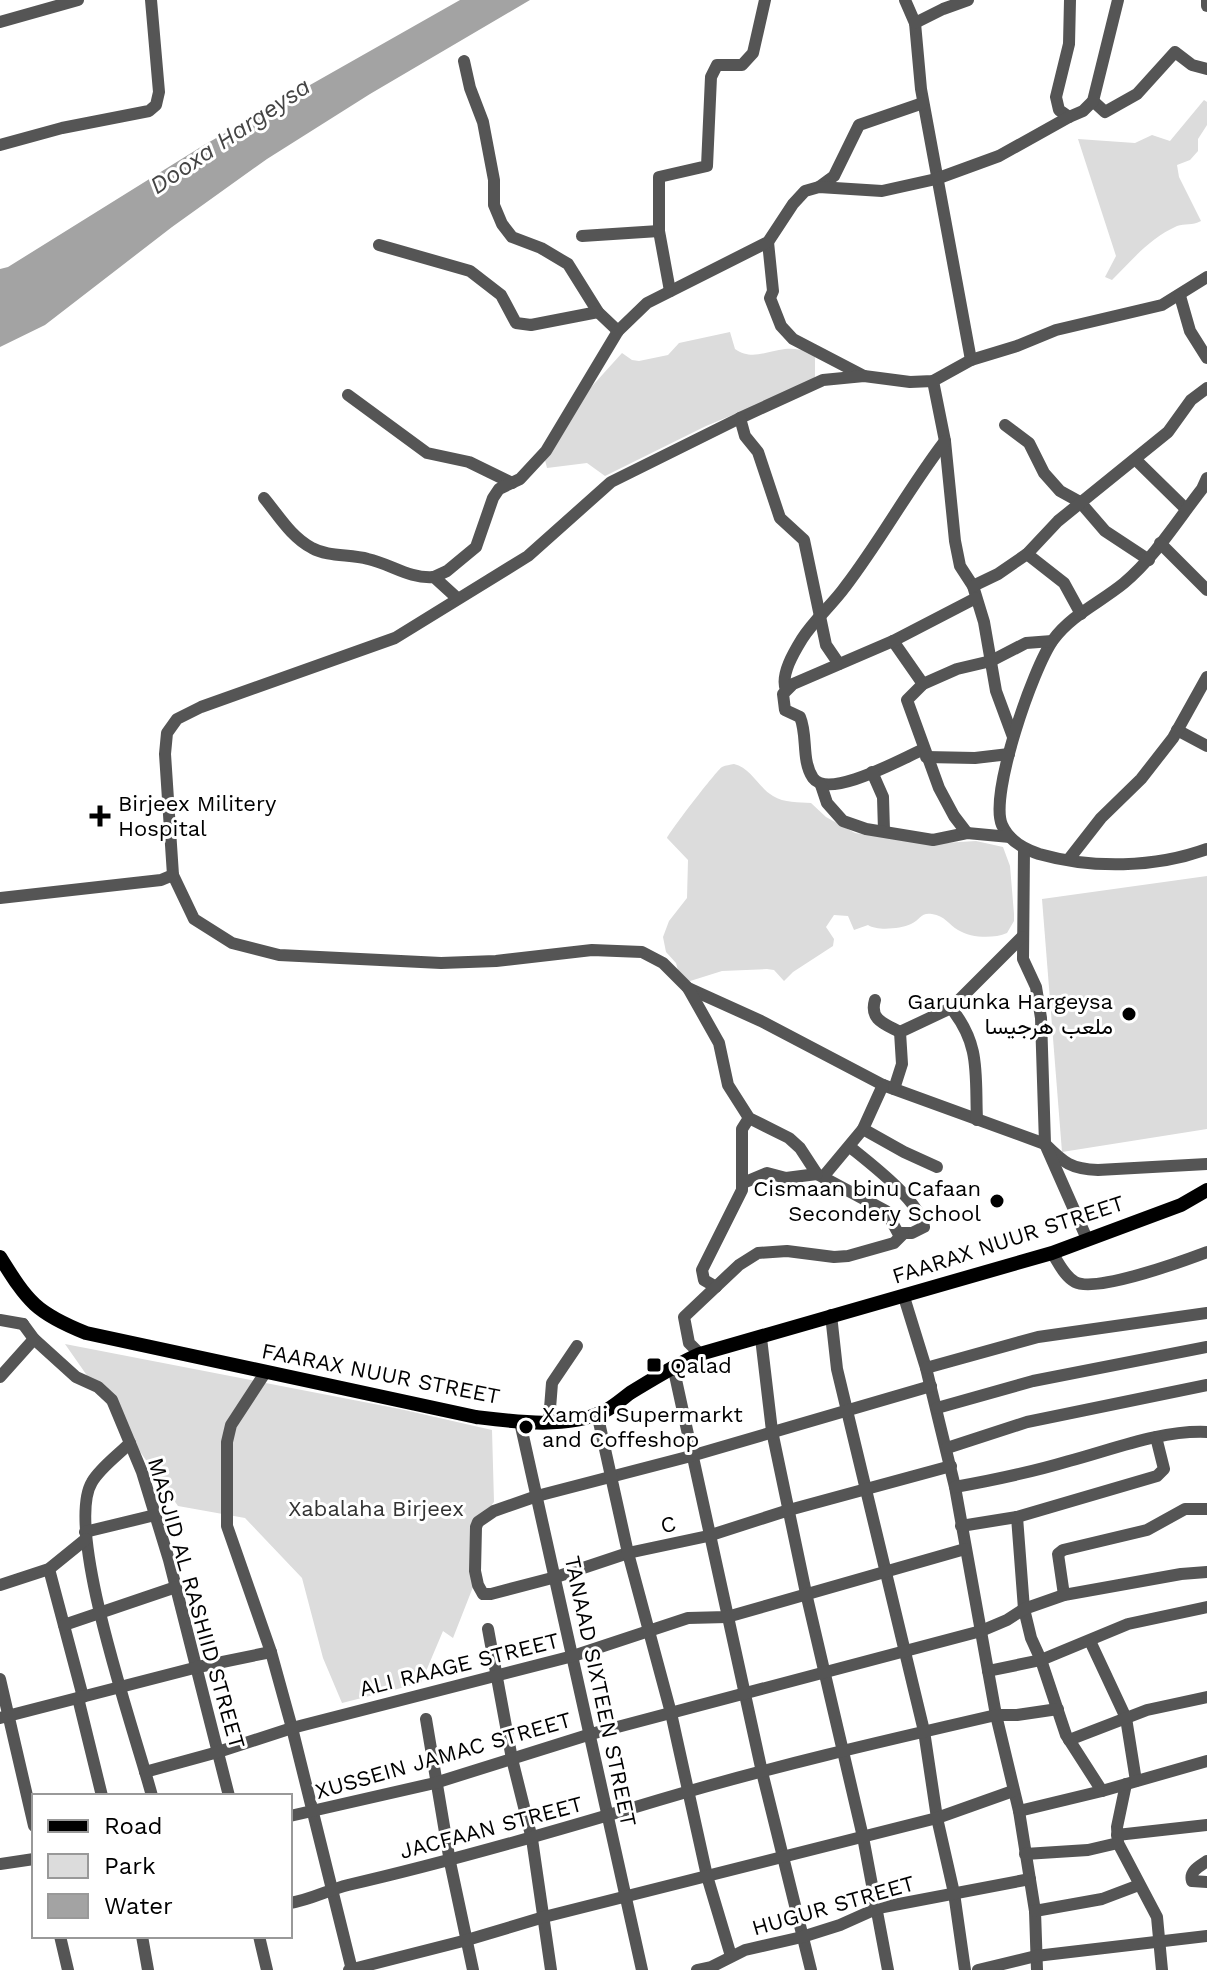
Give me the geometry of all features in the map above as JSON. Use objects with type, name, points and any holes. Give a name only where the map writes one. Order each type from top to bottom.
[{"type":"main road","name":"FAARAX NUUR STREET","points":[[0,1257],[20,1290],[43,1314],[86,1333],[476,1417],[520,1422],[549,1421],[597,1413],[673,1366],[700,1354],[1052,1253],[1181,1205],[1207,1190]]},
{"type":"street","points":[[25,0],[30,14]]},
{"type":"street","points":[[0,22],[78,0]]},
{"type":"street","points":[[0,145],[62,128],[149,111],[156,105],[159,92],[151,0]]},
{"type":"street","points":[[670,291],[659,231],[659,177],[707,166],[711,77],[717,65],[742,65],[753,53],[765,0]]},
{"type":"street","points":[[905,0],[915,23],[923,103],[971,360]]},
{"type":"street","points":[[915,23],[968,0]]},
{"type":"street","points":[[1069,117],[1059,110],[1056,97],[1069,44],[1070,0]]},
{"type":"street","points":[[264,498],[295,536],[314,550],[366,558],[423,578],[447,571],[476,547],[499,489],[520,479],[546,451],[618,331],[647,303],[768,242],[805,191],[819,187],[882,191],[936,179],[999,156],[1083,111],[1093,101],[1118,0]]},
{"type":"street","points":[[1207,0],[1207,6]]},
{"type":"street","points":[[1093,101],[1105,112],[1137,94],[1175,52],[1192,65],[1207,69]]},
{"type":"street","points":[[464,61],[483,122],[494,180],[494,205],[502,224],[512,237],[541,248],[568,264],[598,312],[618,331]]},
{"type":"street","points":[[819,187],[834,176],[859,125],[923,103]]},
{"type":"street","points":[[582,236],[659,231]]},
{"type":"street","points":[[768,242],[773,291],[770,298],[781,326],[793,339],[864,376]]},
{"type":"street","points":[[379,245],[470,271],[501,295],[516,323],[531,325],[598,312]]},
{"type":"street","points":[[903,1234],[898,1233],[886,1211],[820,1176],[789,1138],[749,1118],[728,1085],[719,1043],[688,988],[663,963],[642,952],[592,950],[496,961],[441,963],[279,955],[232,943],[210,932],[194,919],[173,875],[165,754],[167,733],[177,719],[201,707],[395,638],[528,556],[611,482],[823,380],[864,376],[910,382],[933,381],[971,360],[1056,330],[1162,305],[1207,277]]},
{"type":"street","points":[[1180,296],[1190,331],[1205,351]]},
{"type":"street","points":[[933,381],[945,441],[960,566],[974,592],[984,622],[996,691],[1013,737]]},
{"type":"street","points":[[1010,837],[967,833],[933,840],[866,829],[843,821],[827,803],[821,785],[813,777],[807,761],[805,727],[800,717],[785,710],[782,702],[786,690],[793,684],[893,641],[974,592],[1027,554],[1080,502],[1168,432],[1191,400],[1207,388]]},
{"type":"street","points":[[348,395],[427,453],[469,462],[512,483]]},
{"type":"street","points":[[740,418],[745,436],[758,452],[780,518],[804,540],[826,645],[839,664]]},
{"type":"street","points":[[1005,425],[1029,443],[1044,473],[1060,491],[1080,502],[1105,531],[1149,560]]},
{"type":"street","points":[[786,690],[787,670],[802,639],[845,588],[894,519],[916,479],[945,441]]},
{"type":"street","points":[[1136,460],[1186,509]]},
{"type":"street","points":[[1205,488],[1149,560],[1123,584],[1068,623],[1052,641],[1013,737],[1000,788],[999,810],[1002,825],[1024,849],[1064,861],[1069,859],[1113,866],[1207,849]]},
{"type":"street","points":[[1160,543],[1207,590]]},
{"type":"street","points":[[1027,554],[1064,583],[1081,614]]},
{"type":"street","points":[[434,577],[457,598]]},
{"type":"street","points":[[893,641],[923,684]]},
{"type":"street","points":[[967,833],[946,802],[925,753],[907,705],[910,695],[923,684],[957,669],[991,661],[1026,643],[1052,641]]},
{"type":"street","points":[[1069,859],[1101,818],[1141,779],[1177,730],[1207,677]]},
{"type":"street","points":[[1177,730],[1207,746]]},
{"type":"street","points":[[821,785],[848,782],[925,753],[975,758],[1009,754]]},
{"type":"street","points":[[872,772],[883,797],[884,831]]},
{"type":"street","points":[[1024,849],[1023,959],[1036,987],[1041,1018],[1045,1144],[1087,1239]]},
{"type":"street","points":[[0,898],[161,880],[173,875]]},
{"type":"street","points":[[900,1032],[951,1008],[1022,937]]},
{"type":"street","points":[[688,988],[761,1021],[889,1087],[1045,1144],[1064,1163],[1082,1169],[1207,1164]]},
{"type":"street","points":[[875,1000],[875,1018],[900,1032]]},
{"type":"street","points":[[951,1008],[964,1024],[973,1044],[977,1120]]},
{"type":"street","points":[[743,1183],[767,1173],[786,1178],[820,1176],[850,1147],[902,1064],[900,1032]]},
{"type":"street","points":[[716,1287],[704,1280],[702,1270],[742,1190],[742,1129],[749,1118]]},
{"type":"street","points":[[863,1129],[937,1167]]},
{"type":"street","points":[[700,1354],[689,1343],[684,1317],[739,1265],[758,1253],[787,1251],[848,1256],[894,1243],[903,1234],[924,1227],[925,1224],[903,1195],[850,1147]]},
{"type":"street","points":[[1052,1253],[1074,1282],[1096,1285],[1207,1252]]},
{"type":"street","points":[[904,1297],[951,1466],[996,1715],[1019,1811],[1035,1911],[1037,1970]]},
{"type":"street","points":[[926,1368],[1038,1337],[1207,1313]]},
{"type":"street","points":[[0,1320],[23,1324],[43,1314]]},
{"type":"street","points":[[831,1315],[837,1369],[924,1731],[965,1970]]},
{"type":"street","name":"MASJID AL RASHIID STREET","points":[[23,1324],[34,1339],[76,1377],[98,1387],[112,1400],[142,1472],[155,1515],[198,1667],[228,1794]]},
{"type":"street","points":[[761,1338],[772,1431],[863,1837],[888,1970]]},
{"type":"street","points":[[0,1377],[34,1339]]},
{"type":"street","points":[[549,1421],[552,1383],[577,1346]]},
{"type":"street","points":[[937,1408],[1033,1381],[1207,1347]]},
{"type":"street","points":[[673,1366],[708,1536],[811,1970]]},
{"type":"street","points":[[265,1373],[231,1425],[227,1442],[225,1515],[271,1652],[314,1812],[351,1970],[544,1917],[937,1818],[1013,1791]]},
{"type":"street","points":[[947,1448],[1027,1422],[1207,1385]]},
{"type":"street","points":[[537,1496],[691,1456],[931,1386]]},
{"type":"street","points":[[597,1413],[728,1962]]},
{"type":"street","name":"TANAAD SIXTEEN STREET","points":[[520,1422],[642,1970]]},
{"type":"street","points":[[955,1487],[1010,1477],[1156,1437],[1191,1431],[1207,1432]]},
{"type":"street","points":[[961,1526],[1017,1517],[1161,1473],[1164,1469],[1156,1437]]},
{"type":"street","points":[[130,1443],[91,1483],[85,1506],[86,1535],[103,1631],[151,1794]]},
{"type":"street","name":"C","points":[[537,1496],[494,1511],[478,1522],[475,1534],[478,1585],[483,1594],[556,1577],[628,1553],[708,1536],[789,1510],[951,1466]]},
{"type":"street","points":[[1064,1595],[1058,1562],[1058,1554],[1063,1550],[1147,1530],[1185,1509],[1207,1509]]},
{"type":"street","points":[[0,1585],[49,1569],[86,1535],[155,1515]]},
{"type":"street","points":[[1017,1517],[1024,1609],[1031,1638],[1069,1740],[1102,1791]]},
{"type":"street","name":"ALI RAAGE STREET","points":[[145,1772],[292,1728],[573,1656],[695,1616],[727,1617],[965,1549]]},
{"type":"street","points":[[49,1569],[102,1794]]},
{"type":"street","name":"XUSSEIN JAMAC STREET","points":[[292,1816],[435,1783],[591,1734],[981,1631],[1024,1609],[1064,1595],[1207,1572]]},
{"type":"street","points":[[64,1625],[176,1587]]},
{"type":"street","points":[[988,1671],[1041,1660],[1128,1624],[1207,1607]]},
{"type":"street","points":[[488,1629],[512,1759],[532,1839],[551,1970]]},
{"type":"street","points":[[1090,1641],[1126,1718],[1131,1782],[1118,1839],[1157,1917],[1162,1970]]},
{"type":"street","points":[[4,1717],[198,1667],[271,1652]]},
{"type":"street","points":[[0,1679],[4,1717],[32,1819]]},
{"type":"street","points":[[1069,1740],[1147,1710],[1207,1697]]},
{"type":"street","name":"JACFAAN STREET","points":[[292,1902],[332,1889],[450,1862],[532,1839],[688,1791],[924,1731],[996,1715],[1058,1709]]},
{"type":"street","points":[[426,1719],[435,1783],[473,1970]]},
{"type":"street","points":[[1019,1811],[1207,1761]]},
{"type":"street","points":[[1025,1854],[1088,1850],[1118,1839],[1207,1825]]},
{"type":"street","points":[[0,1864],[32,1859]]},
{"type":"street","points":[[1207,1861],[1191,1877],[1192,1881],[1207,1882]]},
{"type":"street","name":"HUGUR STREET","points":[[697,1970],[802,1937],[878,1908],[1030,1879]]},
{"type":"street","points":[[1035,1911],[1102,1899],[1139,1885]]},
{"type":"street","points":[[978,1970],[1036,1956],[1207,1936]]},
{"type":"street","points":[[60,1938],[68,1970]]},
{"type":"street","points":[[142,1938],[148,1970]]},
{"type":"street","points":[[259,1938],[267,1970]]},
{"type":"street","points":[[400,1956],[401,1970]]},
{"type":"green space","points":[[1204,100],[1207,102],[1207,125],[1198,139],[1198,151],[1190,160],[1177,165],[1179,177],[1201,221],[1167,231],[1142,250],[1112,280],[1105,277],[1116,256],[1078,139],[1135,143],[1152,135],[1170,141]]},
{"type":"green space","points":[[730,332],[735,349],[741,353],[759,354],[788,349],[811,352],[815,357],[815,377],[810,383],[706,426],[605,476],[587,463],[547,468],[545,460],[584,395],[622,353],[639,361],[668,355],[679,343]]},
{"type":"green space","points":[[734,764],[773,796],[811,803],[826,817],[855,833],[928,844],[976,841],[1003,847],[1010,866],[1014,914],[1014,921],[1007,933],[989,937],[969,935],[940,916],[928,914],[901,927],[883,929],[868,925],[854,930],[848,916],[834,915],[826,927],[834,939],[833,946],[784,981],[774,970],[767,969],[722,971],[687,982],[680,978],[676,963],[666,952],[663,937],[669,921],[687,898],[688,860],[667,838],[718,771]]},
{"type":"green space","name":"Garuunka Hargeysa ملعب هرجيسا","points":[[1207,876],[1207,1129],[1062,1152],[1042,899]]},
{"type":"green space","name":"Xabalaha Birjeex","points":[[65,1344],[400,1409],[492,1430],[494,1502],[478,1522],[473,1587],[453,1638],[443,1631],[421,1683],[342,1703],[323,1658],[302,1578],[245,1518],[178,1506]]},
{"type":"water","name":"Dooxa Hargeysa","points":[[460,0],[530,0],[267,159],[172,227],[45,325],[0,347],[0,269],[8,267],[204,145]]},
{"type":"place","name":"Birjeex Militery Hospital","points":[[100,816]]},
{"type":"place","name":"Garuunka Hargeysa ملعب هرجيسا","points":[[1129,1014]]},
{"type":"place","name":"Cismaan binu Cafaan Secondery School","points":[[997,1201]]},
{"type":"place","name":"Qalad","points":[[654,1365]]},
{"type":"place","name":"Xamdi Supermarkt and Coffeshop","points":[[526,1427]]}]
